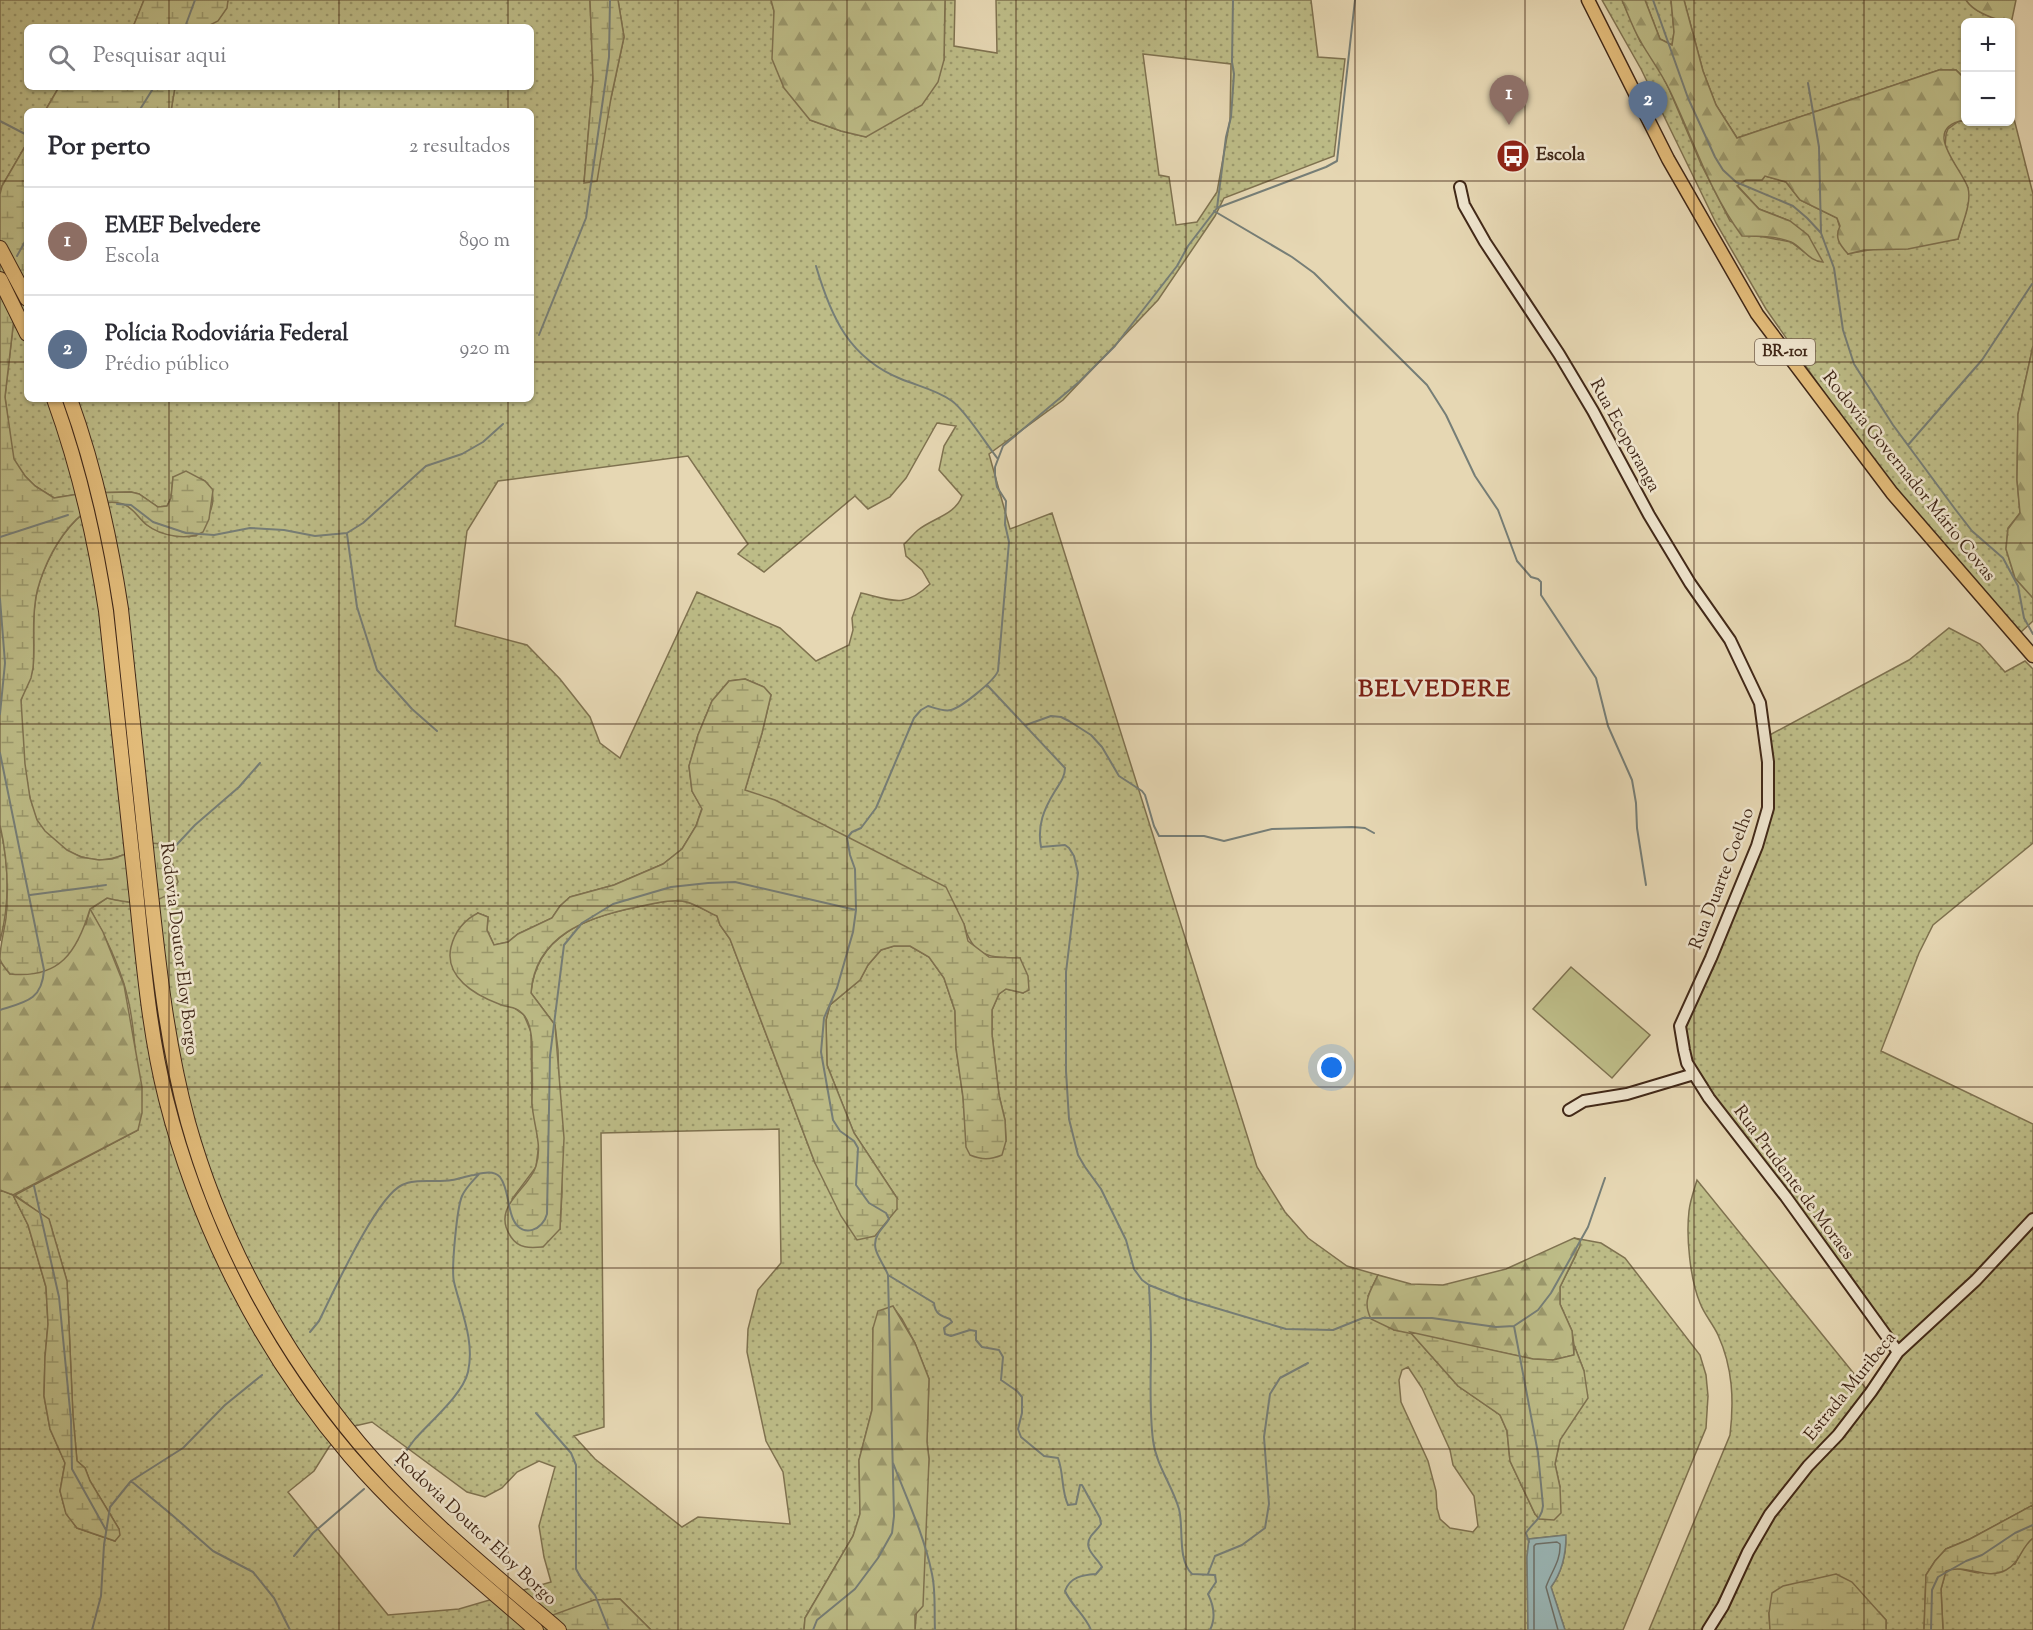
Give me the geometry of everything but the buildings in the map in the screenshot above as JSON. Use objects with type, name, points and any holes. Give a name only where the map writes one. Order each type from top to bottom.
[{"type":"highway","points":[[0,248],[24,293]]},
{"type":"highway","points":[[0,279],[24,328]]},
{"type":"highway","name":"Rodovia Doutor Eloy Borgo","points":[[55,402],[78,473],[98,556],[153,1038],[174,1129],[205,1216],[230,1273],[260,1328],[293,1381],[330,1431],[370,1478],[414,1523],[536,1630]]},
{"type":"highway","name":"Rodovia Doutor Eloy Borgo","points":[[71,402],[95,478],[112,554],[121,609],[168,1035],[189,1124],[219,1211],[244,1267],[273,1321],[305,1372],[342,1422],[381,1468],[424,1512],[559,1630]]},
{"type":"main road","name":"Rodovia Governador Mário Covas","points":[[1590,3],[1668,159],[1757,314],[1892,493],[2033,656]]},
{"type":"street","name":"Rua Ecoporanga","points":[[1460,187],[1464,205],[1485,242],[1522,296],[1587,402],[1649,515],[1685,574],[1730,640],[1760,703]]},
{"type":"street","name":"Rua Duarte Coelho","points":[[1680,1026],[1752,856],[1768,808],[1768,762],[1760,703]]},
{"type":"street","name":"Rua Prudente de Moraes","points":[[1680,1026],[1687,1063],[1709,1098],[1786,1197],[1898,1352]]},
{"type":"street","points":[[1569,1110],[1584,1101],[1627,1094],[1694,1074]]},
{"type":"street","name":"Estrada Muribeca","points":[[1708,1630],[1723,1606],[1748,1552],[1770,1514],[1808,1466],[1838,1435],[1898,1352],[1976,1280],[2033,1219]]},
{"type":"green space","points":[[0,0],[144,0],[134,24],[24,24],[24,90],[57,90],[47,108],[24,108],[24,148],[2,186],[0,194]]},
{"type":"green space","points":[[144,0],[228,0],[227,8],[218,21],[212,24],[134,24]]},
{"type":"green space","points":[[228,0],[590,0],[593,79],[584,182],[611,98],[624,37],[618,0],[771,0],[774,25],[810,120],[866,137],[944,60],[945,0],[955,0],[954,46],[997,53],[996,0],[1311,0],[1318,57],[1345,59],[1334,156],[1224,198],[1215,216],[1158,300],[1063,400],[989,454],[1010,529],[1052,513],[1257,1167],[1285,1212],[1308,1238],[1347,1266],[1378,1275],[1368,1296],[1394,1330],[1410,1332],[1458,1386],[1500,1415],[1507,1431],[1510,1461],[1535,1514],[1560,1487],[1555,1464],[1560,1440],[1584,1371],[1574,1345],[1572,1331],[1560,1304],[1560,1287],[1576,1255],[1580,1240],[1574,1238],[1601,1243],[1625,1258],[1700,1355],[1706,1375],[1708,1396],[1706,1428],[1623,1630],[1565,1630],[1551,1587],[1563,1562],[1565,1535],[1529,1539],[1527,1557],[1528,1630],[915,1630],[929,1459],[927,1442],[929,1379],[915,1343],[893,1307],[873,1328],[872,1410],[859,1460],[860,1514],[853,1536],[805,1618],[804,1630],[651,1630],[620,1599],[594,1600],[533,1630],[0,1630],[0,1190],[13,1195],[28,1225],[46,1287],[48,1324],[44,1396],[50,1429],[65,1463],[60,1491],[66,1513],[77,1528],[115,1541],[119,1529],[90,1481],[85,1468],[77,1461],[67,1281],[49,1220],[15,1195],[138,1130],[136,1056],[129,1002],[113,955],[90,909],[107,898],[140,904],[126,854],[100,860],[81,857],[63,848],[48,836],[37,820],[27,780],[22,745],[21,702],[33,668],[34,612],[38,589],[52,553],[63,535],[91,508],[107,503],[124,504],[147,525],[159,531],[196,536],[208,517],[213,502],[210,487],[202,479],[194,477],[173,477],[171,498],[167,506],[158,507],[139,494],[131,492],[85,493],[54,498],[35,486],[25,476],[13,459],[5,397],[15,309],[24,284],[24,402],[534,402],[534,108],[172,108],[174,90],[534,90],[534,24],[211,24],[225,9]],"holes":[[[1143,54],[1231,64],[1230,120],[1217,192],[1197,222],[1176,225],[1169,177],[1159,175]],[[937,423],[956,426],[944,446],[939,470],[962,496],[954,508],[918,530],[904,544],[906,556],[922,570],[930,584],[921,592],[905,600],[890,600],[861,593],[852,618],[853,630],[849,645],[816,661],[780,628],[697,592],[620,758],[600,743],[590,717],[560,679],[527,645],[455,626],[467,531],[498,481],[688,456],[748,544],[738,554],[764,572],[855,496],[868,509],[890,497],[906,478]],[[745,679],[764,687],[771,695],[745,790],[964,924],[967,935],[977,949],[991,956],[1020,958],[1023,993],[1006,989],[999,994],[992,1010],[992,1034],[1006,1141],[967,1147],[956,1048],[955,1011],[944,978],[929,957],[910,946],[894,946],[881,950],[868,965],[860,980],[830,1005],[826,1020],[827,1065],[854,1133],[897,1198],[815,1163],[730,939],[720,925],[717,916],[687,902],[656,903],[600,916],[567,932],[543,957],[535,973],[531,993],[555,1025],[558,1050],[562,1192],[560,1229],[512,1199],[536,1167],[539,1143],[532,1104],[531,1032],[524,1015],[513,1007],[478,913],[488,917],[487,930],[494,945],[508,942],[518,934],[552,918],[570,897],[614,885],[663,864],[682,849],[696,826],[702,808],[692,791],[689,766],[698,735],[712,701],[729,681]],[[779,1129],[781,1263],[758,1290],[748,1329],[747,1352],[766,1441],[783,1472],[790,1524],[698,1517],[682,1527],[595,1459],[574,1436],[604,1427],[601,1133]],[[1408,1367],[1422,1388],[1450,1450],[1453,1465],[1474,1496],[1478,1526],[1473,1532],[1450,1528],[1440,1519],[1428,1461],[1401,1402],[1399,1380],[1402,1370]],[[372,1422],[467,1492],[485,1497],[502,1488],[517,1472],[539,1461],[555,1467],[539,1526],[551,1582],[459,1609],[388,1615],[288,1492],[314,1471],[329,1447],[346,1428]]]},
{"type":"green space","points":[[590,0],[618,0],[624,37],[597,181],[584,183],[593,79]]},
{"type":"green space","points":[[771,0],[945,0],[944,60],[938,82],[922,105],[866,137],[810,120],[784,88],[772,59],[774,11]]},
{"type":"green space","points":[[1602,0],[1622,0],[1640,41],[1656,63],[1669,89],[1701,164],[1730,221],[1759,236],[1791,242],[1812,258],[1790,221],[1759,209],[1737,185],[1746,180],[1762,180],[1765,176],[1786,182],[1800,200],[1837,218],[1848,254],[1958,239],[1967,208],[1968,188],[1945,148],[1948,129],[1959,121],[1961,121],[1961,126],[2015,126],[2015,123],[2033,194],[2033,346],[2018,414],[2017,480],[2020,513],[2008,528],[2006,549],[2015,578],[2033,598],[2033,621],[2021,632],[1911,510],[1851,431],[1766,309],[1716,223],[1641,69]]},
{"type":"green space","points":[[1622,0],[1645,0],[1660,39],[1672,45],[1674,32],[1671,0],[1684,0],[1703,71],[1716,105],[1737,138],[1939,70],[1956,70],[1961,75],[1961,121],[1952,124],[1945,131],[1944,140],[1969,194],[1968,207],[1958,239],[1908,249],[1864,250],[1848,254],[1839,241],[1840,226],[1837,218],[1800,200],[1786,182],[1765,176],[1762,180],[1746,180],[1737,186],[1759,209],[1790,221],[1808,235],[1823,262],[1814,260],[1795,244],[1785,240],[1742,236],[1711,183],[1663,77],[1633,27]]},
{"type":"green space","points":[[1645,0],[1671,0],[1674,32],[1672,45],[1660,39]]},
{"type":"green space","points":[[1684,0],[1966,0],[1978,11],[1994,18],[1961,18],[1961,75],[1956,70],[1939,70],[1737,138],[1716,105],[1703,71]]},
{"type":"green space","points":[[1966,0],[2016,0],[2012,18],[1993,18],[1970,5]]},
{"type":"green space","points":[[57,90],[174,90],[172,108],[47,108]]},
{"type":"green space","points":[[24,148],[24,286],[15,309],[5,397],[14,459],[25,476],[35,486],[54,498],[85,493],[131,492],[139,494],[158,507],[167,506],[171,498],[173,477],[186,471],[205,481],[213,490],[209,519],[203,532],[197,535],[182,537],[160,532],[144,523],[123,504],[106,503],[90,509],[63,535],[44,571],[34,612],[33,668],[21,700],[25,764],[30,798],[37,820],[45,831],[67,850],[81,857],[99,860],[112,859],[149,843],[164,844],[178,882],[165,896],[156,900],[126,902],[107,898],[90,909],[79,938],[64,960],[42,972],[27,974],[10,974],[0,959],[7,894],[6,860],[0,825],[0,194],[2,186]]},
{"type":"green space","points":[[2033,346],[2033,598],[2015,578],[2006,549],[2008,529],[2020,513],[2017,480],[2018,414]]},
{"type":"green space","points":[[1949,628],[1980,644],[2005,672],[2025,661],[2033,669],[2033,843],[1933,925],[1919,953],[1881,1051],[2033,1124],[2033,1505],[1970,1539],[1946,1549],[1935,1561],[1926,1575],[1924,1630],[1886,1630],[1886,1620],[1879,1612],[1769,1613],[1770,1630],[1649,1630],[1730,1435],[1732,1397],[1727,1360],[1718,1335],[1700,1303],[1690,1258],[1689,1211],[1697,1180],[1868,1391],[1894,1350],[1719,1118],[1687,1062],[1675,1023],[1698,985],[1765,821],[1766,737],[1909,660]]},
{"type":"green space","points":[[745,679],[764,687],[771,695],[745,790],[775,800],[946,887],[964,924],[968,941],[989,957],[1020,958],[1028,976],[1029,990],[1023,993],[1006,989],[999,994],[992,1010],[992,1034],[999,1095],[1005,1120],[1006,1141],[1002,1155],[990,1159],[978,1158],[970,1155],[966,1147],[963,1097],[956,1048],[955,1011],[944,978],[929,957],[910,946],[894,946],[881,950],[868,965],[860,980],[830,1005],[826,1020],[827,1065],[854,1133],[897,1198],[897,1209],[875,1236],[857,1240],[841,1216],[815,1163],[730,939],[720,925],[717,916],[687,902],[656,903],[600,916],[567,932],[553,943],[542,957],[535,973],[531,993],[555,1025],[564,1138],[560,1229],[543,1247],[521,1246],[511,1237],[505,1216],[513,1199],[532,1175],[538,1158],[532,1103],[531,1032],[527,1019],[520,1011],[480,996],[457,976],[450,958],[453,941],[468,919],[478,913],[488,917],[487,930],[494,945],[508,942],[518,934],[552,918],[570,897],[614,885],[663,864],[682,849],[696,826],[702,809],[692,791],[689,766],[698,735],[712,701],[729,681]]},
{"type":"green space","points":[[0,825],[5,854],[7,898],[0,941]]},
{"type":"green space","points":[[90,909],[103,932],[124,985],[142,1087],[142,1113],[138,1130],[13,1195],[0,1190],[0,961],[10,974],[86,924]]},
{"type":"green space","points":[[1571,967],[1650,1035],[1612,1078],[1533,1009]]},
{"type":"green space","points":[[13,1195],[49,1219],[67,1281],[77,1461],[85,1468],[90,1481],[119,1529],[120,1535],[115,1541],[77,1528],[66,1514],[60,1491],[65,1463],[50,1429],[44,1396],[48,1324],[46,1287],[28,1225]]},
{"type":"green space","points":[[1574,1238],[1580,1240],[1580,1246],[1560,1287],[1560,1304],[1572,1331],[1574,1355],[1553,1360],[1533,1359],[1394,1330],[1371,1319],[1368,1313],[1368,1297],[1378,1275],[1411,1284],[1443,1285],[1506,1269]]},
{"type":"green space","points":[[893,1306],[915,1343],[929,1379],[927,1442],[929,1459],[923,1606],[915,1615],[915,1630],[804,1630],[805,1618],[853,1536],[860,1514],[859,1460],[872,1410],[873,1328],[878,1311]]},
{"type":"green space","points":[[1410,1332],[1533,1359],[1553,1360],[1574,1355],[1574,1345],[1584,1371],[1588,1398],[1560,1440],[1555,1464],[1560,1487],[1561,1513],[1554,1520],[1539,1519],[1535,1514],[1510,1461],[1507,1431],[1500,1415],[1458,1386]]},
{"type":"green space","points":[[2033,1505],[2033,1538],[2011,1567],[1991,1574],[1961,1569],[1946,1571],[1941,1589],[1943,1630],[1924,1630],[1926,1575],[1935,1561],[1946,1549],[1970,1539]]},
{"type":"green space","points":[[2033,1538],[2033,1630],[1943,1630],[1941,1589],[1946,1571],[1955,1568],[1978,1573],[2015,1564],[2025,1544]]},
{"type":"green space","points":[[1836,1574],[1852,1582],[1886,1620],[1886,1630],[1770,1630],[1769,1613],[1772,1593],[1783,1586]]},
{"type":"green space","points":[[620,1599],[651,1630],[533,1630],[539,1620],[594,1600]]},
{"type":"water","points":[[1566,1535],[1563,1562],[1551,1587],[1565,1630],[1528,1630],[1527,1557],[1529,1539]]},
{"type":"waterway","points":[[186,24],[195,0]]},
{"type":"waterway","points":[[539,335],[586,218],[609,57],[610,0]]},
{"type":"waterway","points":[[813,1630],[817,1620],[855,1589],[878,1558],[892,1533],[894,1516],[888,1275],[875,1245],[878,1234],[889,1219],[886,1213],[869,1203],[856,1185],[858,1148],[854,1141],[840,1131],[833,1120],[821,1052],[824,1018],[837,988],[853,932],[856,910],[855,869],[847,838],[852,832],[861,828],[876,808],[914,718],[921,710],[928,706],[939,710],[956,708],[984,687],[998,671],[1009,542],[1005,524],[1006,501],[997,487],[995,475],[995,467],[1003,446],[1079,382],[1115,346],[1177,266],[1188,246],[1217,208],[1226,137],[1231,117],[1234,74],[1232,62],[1233,0]]},
{"type":"waterway","points":[[1217,208],[1337,161],[1355,0]]},
{"type":"waterway","points":[[1653,0],[1688,98],[1715,157],[1723,170],[1736,182],[1793,206],[1821,233],[1834,268],[1843,330],[1854,364],[1893,425],[1955,509],[1972,531],[2003,558],[2018,586],[2024,618],[2033,634]]},
{"type":"waterway","points":[[1808,83],[1819,147],[1821,233]]},
{"type":"waterway","points":[[141,108],[152,90]]},
{"type":"waterway","points":[[0,121],[24,133]]},
{"type":"waterway","points":[[1214,211],[1292,257],[1314,273],[1427,385],[1446,415],[1475,476],[1498,510],[1517,561],[1531,577],[1541,582],[1541,595],[1596,678],[1608,726],[1632,780],[1646,885]]},
{"type":"waterway","points":[[17,256],[24,243]]},
{"type":"waterway","points":[[816,266],[836,319],[855,347],[883,370],[952,401],[970,420],[998,459]]},
{"type":"waterway","points":[[1908,445],[1982,360],[2032,284]]},
{"type":"waterway","points":[[117,504],[131,505],[153,522],[186,533],[214,535],[250,528],[284,530],[315,536],[347,533],[363,523],[426,466],[462,454],[483,442],[503,424]]},
{"type":"waterway","points":[[0,537],[68,515]]},
{"type":"waterway","points":[[347,534],[357,607],[377,670],[412,709],[437,731]]},
{"type":"waterway","points":[[0,599],[5,663],[0,714]]},
{"type":"waterway","points":[[987,685],[1065,768],[1062,780],[1045,811],[1040,839],[1041,847],[1065,845],[1069,848],[1074,856],[1078,873],[1066,972],[1066,1071],[1069,1119],[1078,1155],[1101,1189],[1126,1240],[1134,1269],[1142,1280],[1182,1298],[1286,1329],[1333,1330],[1363,1318],[1432,1318],[1496,1327],[1514,1326],[1538,1310],[1551,1293],[1588,1227],[1605,1178]]},
{"type":"waterway","points":[[1026,725],[1051,716],[1061,717],[1091,735],[1102,747],[1119,776],[1145,795],[1159,836],[1204,836],[1224,841],[1272,829],[1352,827],[1365,828],[1374,833]]},
{"type":"waterway","points":[[0,753],[44,970],[43,980],[36,994],[25,1002],[0,1010]]},
{"type":"waterway","points":[[168,854],[195,825],[239,787],[260,763]]},
{"type":"waterway","points":[[310,1332],[319,1321],[368,1226],[380,1207],[402,1185],[413,1182],[455,1180],[494,1173],[503,1182],[512,1216],[518,1226],[532,1230],[545,1220],[547,1214],[550,1056],[564,945],[582,923],[613,904],[671,887],[708,883],[735,882],[856,910]]},
{"type":"waterway","points":[[30,895],[106,885]]},
{"type":"waterway","points":[[395,1465],[415,1439],[453,1398],[468,1372],[470,1349],[454,1282],[454,1252],[462,1196],[479,1174]]},
{"type":"waterway","points":[[34,1186],[59,1297],[71,1420],[72,1469],[106,1530]]},
{"type":"waterway","points":[[888,1275],[934,1303],[939,1314],[950,1319],[952,1322],[944,1328],[945,1334],[951,1336],[970,1330],[976,1331],[976,1340],[982,1347],[999,1350],[1003,1357],[1001,1380],[1022,1397],[1022,1413],[1018,1429],[1021,1437],[1044,1456],[1058,1458],[1068,1505],[1076,1504],[1080,1485],[1082,1485],[1100,1518],[1101,1524],[1091,1536],[1088,1545],[1102,1567],[1096,1574],[1081,1576],[1073,1580],[1065,1591],[1091,1630]]},
{"type":"waterway","points":[[1149,1285],[1153,1440],[1157,1458],[1179,1509],[1184,1560],[1187,1568],[1192,1574],[1215,1575],[1216,1582],[1208,1594],[1214,1612],[1210,1630]]},
{"type":"waterway","points":[[1514,1326],[1538,1453],[1543,1506],[1539,1518],[1526,1533],[1529,1542]]},
{"type":"waterway","points":[[1208,1574],[1215,1556],[1242,1545],[1265,1528],[1269,1504],[1264,1437],[1270,1394],[1280,1378],[1308,1363]]},
{"type":"waterway","points":[[92,1630],[101,1596],[104,1545],[110,1507],[131,1481],[183,1448],[225,1405],[262,1375]]},
{"type":"waterway","points":[[536,1413],[571,1453],[576,1465],[576,1569],[595,1595],[609,1630]]},
{"type":"waterway","points":[[893,1463],[915,1517],[929,1560],[934,1588],[935,1630]]},
{"type":"waterway","points":[[131,1481],[213,1551],[253,1572],[274,1598],[290,1630]]},
{"type":"waterway","points":[[294,1556],[313,1533],[364,1489]]},
{"type":"waterway","points":[[1931,1630],[1932,1590],[1938,1577],[1982,1555],[2015,1533],[2033,1525]]},
{"type":"place","name":"EMEF Belvedere","points":[[1509,125]]},
{"type":"place","name":"Polícia Rodoviária Federal","points":[[1648,131]]},
{"type":"place","name":"Escola","points":[[1513,156]]},
{"type":"district","name":"BELVEDERE","points":[[1435,690]]}]
